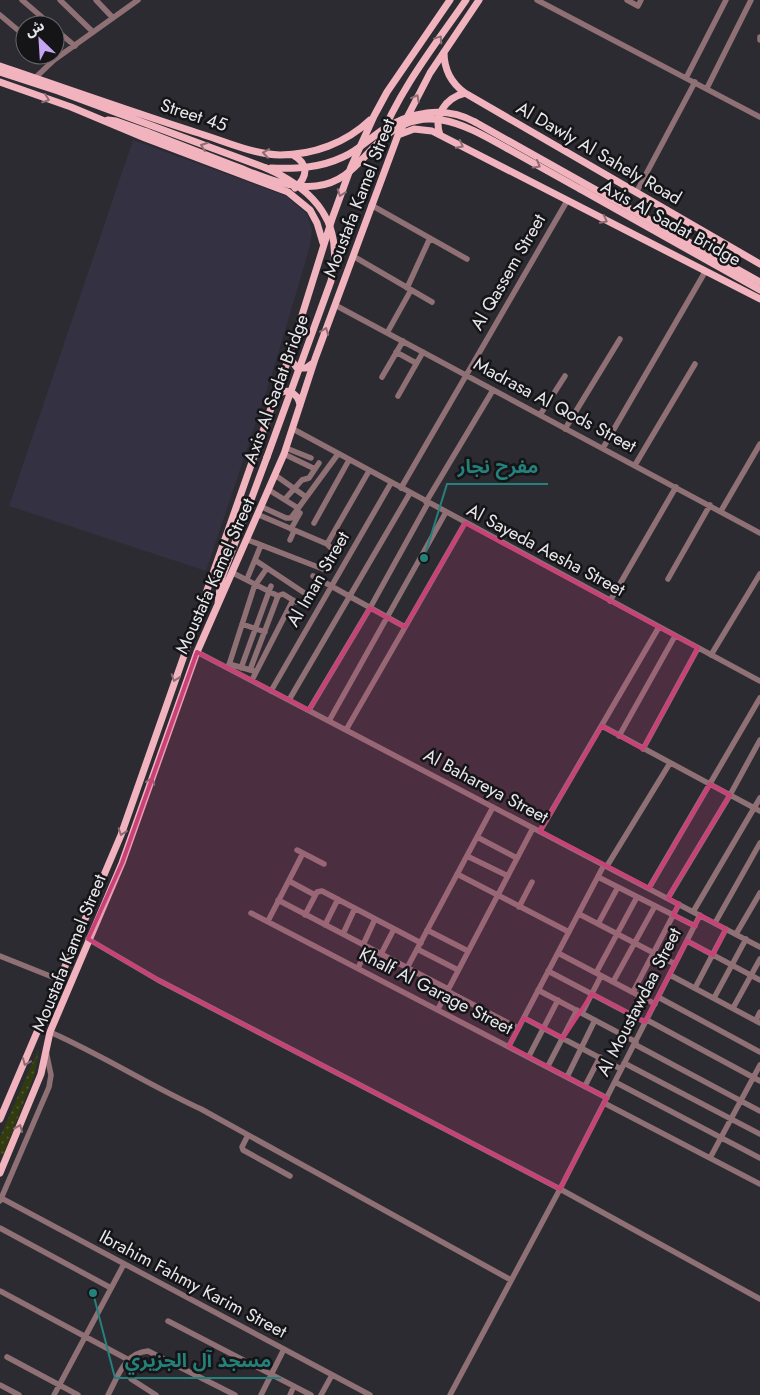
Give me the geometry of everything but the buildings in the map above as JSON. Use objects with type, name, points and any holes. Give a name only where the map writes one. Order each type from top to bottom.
[{"type":"main road","name":"Moustafa Kamel Street","points":[[0,1119],[121,835],[289,357],[323,245],[344,184],[374,116],[405,64],[450,0]]},
{"type":"main road","name":"Axis Al Sadat Bridge","points":[[379,142],[394,108],[409,83],[466,0]]},
{"type":"main road","name":"Moustafa Kamel Street","points":[[0,1173],[3,1160],[37,1087],[50,1032],[122,862],[197,652],[259,515],[285,451],[315,359],[398,135],[418,94],[479,0]]},
{"type":"main road","name":"Al Dawly Al Sahely Road","points":[[444,52],[445,66],[451,79],[465,93],[760,264]]},
{"type":"main road","name":"Street 45","points":[[0,66],[260,152],[293,155],[314,151],[338,142],[361,128],[374,116]]},
{"type":"main road","name":"Axis Al Sadat Bridge","points":[[0,72],[58,91],[278,182],[299,186],[320,185],[341,178],[357,166],[379,142],[392,132],[413,122],[434,119],[453,121],[471,128],[582,186],[760,282]]},
{"type":"main road","points":[[0,82],[288,192],[305,204],[314,216],[323,245]]},
{"type":"main road","points":[[440,135],[438,123],[442,109],[452,98],[465,93]]},
{"type":"main road","name":"Axis Al Sadat Bridge","points":[[266,168],[296,169],[328,163],[352,153],[398,121],[419,114],[442,112],[470,119],[760,290]]},
{"type":"main road","name":"Axis Al Sadat Bridge","points":[[103,121],[116,121],[148,129],[266,168],[294,181],[317,204],[329,224],[335,254],[331,281],[221,580],[217,597],[218,606]]},
{"type":"main road","points":[[398,135],[422,129],[440,135],[760,299]]},
{"type":"main road","points":[[288,192],[302,182],[306,173],[302,161],[293,155]]},
{"type":"main road","points":[[289,357],[293,365],[301,369],[310,366],[315,359]]},
{"type":"main road","points":[[274,399],[280,393],[288,391],[298,398],[300,406]]},
{"type":"street","points":[[22,0],[39,15]]},
{"type":"street","points":[[60,0],[93,32]]},
{"type":"street","points":[[96,0],[113,18]]},
{"type":"street","points":[[65,53],[113,18],[130,2],[138,0]]},
{"type":"street","points":[[537,0],[760,117]]},
{"type":"street","points":[[627,0],[638,6],[641,0]]},
{"type":"street","points":[[686,78],[726,0]]},
{"type":"street","points":[[706,88],[751,0]]},
{"type":"street","points":[[0,16],[15,28]]},
{"type":"street","points":[[65,38],[75,46]]},
{"type":"street","points":[[35,78],[49,65]]},
{"type":"street","points":[[637,191],[695,82]]},
{"type":"street","name":"Al Qassem Street","points":[[401,488],[567,201]]},
{"type":"street","points":[[371,205],[467,259]]},
{"type":"street","points":[[387,333],[409,289],[430,238]]},
{"type":"street","points":[[353,256],[432,302]]},
{"type":"street","points":[[603,448],[705,272]]},
{"type":"street","name":"Madrasa Al Qods Street","points":[[335,306],[760,532]]},
{"type":"street","points":[[565,429],[620,339]]},
{"type":"street","points":[[382,377],[403,341]]},
{"type":"street","points":[[396,352],[416,363]]},
{"type":"street","points":[[398,396],[423,352]]},
{"type":"street","points":[[634,465],[695,364]]},
{"type":"street","points":[[540,415],[565,376]]},
{"type":"street","points":[[309,710],[370,608],[427,502],[493,390]]},
{"type":"street","name":"Al Sayeda Aesha Street","points":[[292,429],[760,681]]},
{"type":"street","points":[[721,511],[760,444]]},
{"type":"street","points":[[285,451],[311,458]]},
{"type":"street","points":[[285,451],[315,468],[320,480]]},
{"type":"street","points":[[290,540],[299,510],[306,497],[338,454]]},
{"type":"street","points":[[314,523],[349,460]]},
{"type":"street","points":[[285,499],[315,468]]},
{"type":"street","points":[[328,543],[368,471]]},
{"type":"street","points":[[275,476],[306,497]]},
{"type":"street","name":"Al Iman Street","points":[[271,691],[391,483]]},
{"type":"street","points":[[610,601],[676,487]]},
{"type":"street","points":[[269,490],[299,510]]},
{"type":"street","points":[[289,700],[410,493]]},
{"type":"street","points":[[668,579],[710,506]]},
{"type":"street","points":[[262,507],[288,518],[299,510]]},
{"type":"street","points":[[328,721],[388,618],[446,512]]},
{"type":"street","points":[[259,515],[328,543],[334,550],[328,562]]},
{"type":"street","points":[[346,730],[465,523]]},
{"type":"street","points":[[248,540],[323,569]]},
{"type":"street","points":[[247,579],[261,545]]},
{"type":"street","points":[[255,560],[309,596]]},
{"type":"street","points":[[253,671],[228,666],[256,584],[266,568]]},
{"type":"street","points":[[233,572],[270,589],[278,596]]},
{"type":"street","points":[[711,655],[760,574]]},
{"type":"street","points":[[313,576],[405,627]]},
{"type":"street","points":[[241,668],[270,589]]},
{"type":"street","points":[[253,671],[295,601],[283,594],[278,596]]},
{"type":"street","points":[[252,680],[265,632],[278,596]]},
{"type":"street","points":[[242,624],[265,632]]},
{"type":"street","points":[[540,831],[658,627]]},
{"type":"street","points":[[619,736],[675,636]]},
{"type":"street","points":[[643,749],[698,648]]},
{"type":"street","name":"Al Bahareya Street","points":[[197,652],[228,666],[271,691],[760,947]]},
{"type":"street","points":[[649,888],[760,698]]},
{"type":"street","points":[[602,726],[760,812]]},
{"type":"street","points":[[668,898],[730,795],[760,740]]},
{"type":"street","points":[[509,1046],[598,877],[670,763]]},
{"type":"street","points":[[693,912],[760,798]]},
{"type":"street","points":[[407,968],[493,807]]},
{"type":"street","points":[[438,1009],[533,828]]},
{"type":"street","points":[[477,837],[517,858]]},
{"type":"street","points":[[715,923],[760,843]]},
{"type":"street","points":[[268,921],[288,881],[300,851],[324,864]]},
{"type":"street","points":[[467,856],[508,876]]},
{"type":"street","points":[[457,874],[569,932]]},
{"type":"street","points":[[598,877],[695,926]]},
{"type":"street","points":[[288,881],[316,895]]},
{"type":"street","points":[[519,906],[532,882]]},
{"type":"street","points":[[598,924],[618,887]]},
{"type":"street","points":[[305,914],[318,891],[322,891],[421,943]]},
{"type":"street","points":[[736,934],[760,893]]},
{"type":"street","points":[[548,1066],[563,1038],[592,994],[598,974],[637,897]]},
{"type":"street","points":[[325,925],[338,899]]},
{"type":"street","points":[[278,900],[518,1028]]},
{"type":"street","points":[[632,992],[679,904]]},
{"type":"street","points":[[613,982],[656,906]]},
{"type":"street","points":[[343,934],[355,908]]},
{"type":"street","name":"Khalf Al Garage Street","points":[[251,912],[548,1066],[585,1086],[605,1100],[760,1184]]},
{"type":"street","points":[[578,914],[675,964]]},
{"type":"street","name":"Al Moustawdaa Street","points":[[450,1395],[560,1189],[700,915]]},
{"type":"street","points":[[358,968],[375,919]]},
{"type":"street","points":[[381,954],[394,929]]},
{"type":"street","points":[[695,988],[726,929]]},
{"type":"street","points":[[427,930],[468,952]]},
{"type":"street","points":[[88,939],[158,980],[560,1189],[760,1299]]},
{"type":"street","points":[[714,998],[746,939]]},
{"type":"street","points":[[687,941],[760,980]]},
{"type":"street","points":[[417,950],[458,970]]},
{"type":"street","points":[[558,953],[655,1004]]},
{"type":"street","points":[[1,959],[60,980]]},
{"type":"street","points":[[733,1008],[760,959]]},
{"type":"street","points":[[548,971],[760,1081]]},
{"type":"street","points":[[670,975],[758,1022],[760,1012]]},
{"type":"street","points":[[538,990],[760,1111]]},
{"type":"street","points":[[658,997],[760,1052]]},
{"type":"street","points":[[529,1056],[558,1000]]},
{"type":"street","points":[[524,1018],[581,1048],[623,1066],[760,1134]]},
{"type":"street","points":[[567,1077],[595,1020]]},
{"type":"street","points":[[50,1032],[106,1059],[151,1086],[201,1109],[511,1280]]},
{"type":"street","points":[[1,1200],[49,1087],[51,1075],[46,1050]]},
{"type":"street","points":[[585,1086],[600,1057]]},
{"type":"street","points":[[710,1158],[760,1065]]},
{"type":"street","points":[[615,1082],[760,1158]]},
{"type":"street","points":[[248,1136],[243,1150],[290,1176]]},
{"type":"street","name":"Ibrahim Fahmy Karim Street","points":[[1,1200],[370,1395]]},
{"type":"street","points":[[0,1228],[111,1288]]},
{"type":"street","points":[[54,1395],[124,1264]]},
{"type":"street","points":[[0,1291],[127,1359]]},
{"type":"street","points":[[168,1321],[311,1395]]},
{"type":"street","points":[[261,1395],[284,1349]]},
{"type":"street","points":[[108,1395],[127,1359],[140,1352],[155,1353],[235,1395]]},
{"type":"street","points":[[7,1357],[78,1395]]},
{"type":"street","points":[[127,1359],[128,1373],[131,1379],[156,1395]]},
{"type":"street","points":[[321,1395],[332,1375]]},
{"type":"street","points":[[0,1385],[19,1395]]},
{"type":"street","points":[[290,1395],[294,1386]]},
{"type":"highlighted area","points":[[465,523],[698,648],[643,749],[602,726],[540,831],[649,888],[710,784],[730,795],[668,898],[679,904],[673,915],[695,926],[700,915],[726,929],[713,955],[687,941],[645,1022],[592,994],[563,1038],[524,1018],[509,1046],[607,1098],[560,1189],[158,980],[88,939],[122,863],[197,652],[309,710],[370,608],[405,627]]},
{"type":"shaded area","points":[[133,140],[286,196],[307,214],[312,230],[310,246],[273,371],[206,571],[9,506]]},
{"type":"green space","points":[[39,1048],[35,1073],[4,1153],[0,1155],[0,1137]]},
{"type":"place","name":"مفرح نجار","points":[[424,558]]},
{"type":"place","name":"مسجد آل الجزيري","points":[[93,1293]]}]
